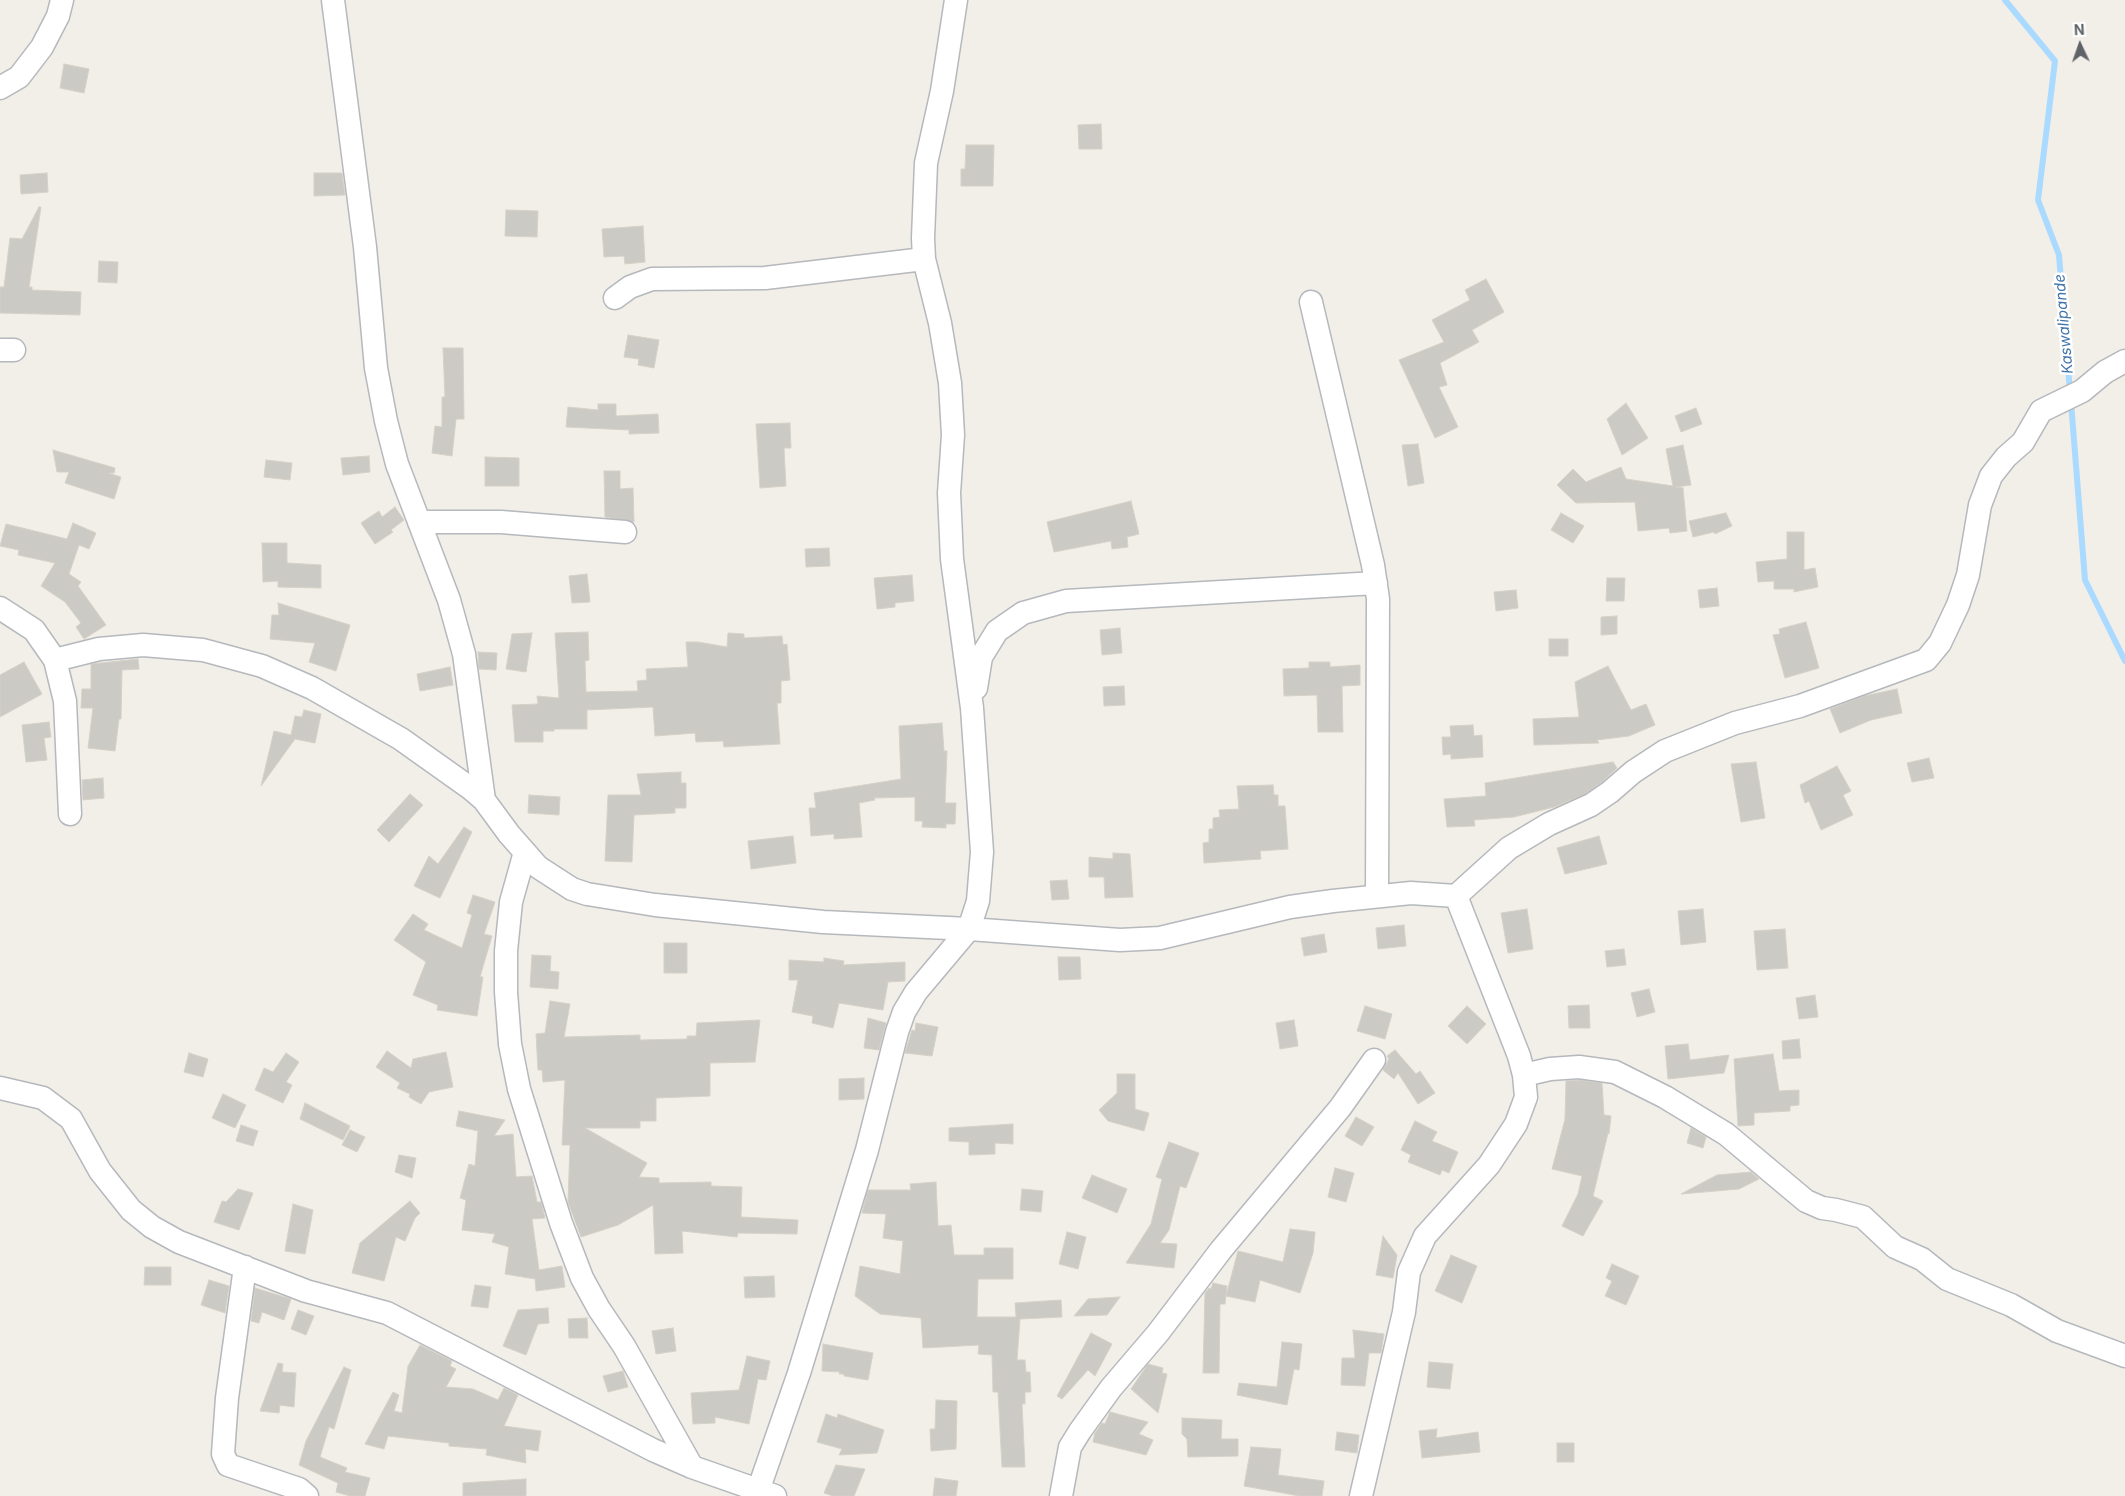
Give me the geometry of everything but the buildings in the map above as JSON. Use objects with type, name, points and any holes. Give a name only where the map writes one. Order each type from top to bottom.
[{"type":"street","points":[[0,88],[19,77],[42,47],[58,16],[62,0]]},
{"type":"street","points":[[333,0],[365,247],[376,368],[386,421],[398,464],[449,600],[464,654],[484,800]]},
{"type":"street","points":[[0,1088],[43,1098],[71,1119],[113,1190],[131,1210],[152,1227],[179,1242],[306,1291],[387,1313],[569,1408],[692,1467],[766,1493],[799,1373],[854,1196],[883,1094],[897,1032],[904,1012],[916,992],[969,929],[978,901],[982,852],[972,708],[952,559],[949,493],[953,420],[950,383],[940,323],[924,260],[923,212],[926,163],[942,91],[956,0]]},
{"type":"street","points":[[615,298],[630,287],[652,280],[765,278],[924,260]]},
{"type":"street","points":[[1311,302],[1376,583],[1379,667],[1377,896]]},
{"type":"street","points":[[55,660],[99,649],[143,645],[203,650],[262,666],[312,688],[401,739],[484,800],[538,867],[572,889],[606,898],[823,922],[969,929],[1120,940],[1160,938],[1290,907],[1411,893],[1456,896],[1509,848],[1548,824],[1591,805],[1610,792],[1632,772],[1666,751],[1735,722],[1800,706],[1926,660],[1940,643],[1958,605],[1968,575],[1980,504],[1991,476],[2006,457],[2023,442],[2041,410],[2082,391],[2105,372],[2125,361]]},
{"type":"street","points":[[419,522],[501,522],[625,532]]},
{"type":"street","points":[[972,708],[981,657],[997,630],[1023,613],[1066,602],[1376,583]]},
{"type":"street","points":[[0,608],[34,630],[55,660],[65,701],[70,814]]},
{"type":"street","points":[[525,852],[511,902],[506,951],[506,992],[510,1044],[519,1089],[561,1223],[582,1278],[599,1309],[624,1346],[692,1467]]},
{"type":"street","points":[[1361,1496],[1404,1312],[1409,1272],[1425,1236],[1489,1165],[1516,1124],[1526,1096],[1524,1075],[1456,896]]},
{"type":"street","points":[[1061,1496],[1065,1465],[1070,1447],[1080,1431],[1111,1388],[1158,1332],[1221,1250],[1340,1108],[1374,1060]]},
{"type":"street","points":[[1524,1075],[1550,1069],[1579,1066],[1615,1072],[1665,1097],[1726,1134],[1806,1201],[1822,1208],[1863,1217],[1895,1247],[1922,1259],[1947,1279],[2011,1305],[2057,1331],[2125,1356]]},
{"type":"street","points":[[245,1267],[227,1398],[222,1454],[228,1465],[299,1489],[307,1496]]},
{"type":"waterway","name":"Kaswalipande","points":[[2005,0],[2055,61],[2038,200],[2059,255],[2070,392]]},
{"type":"waterway","name":"Kaswalipande","points":[[2071,402],[2085,580],[2125,661]]}]
